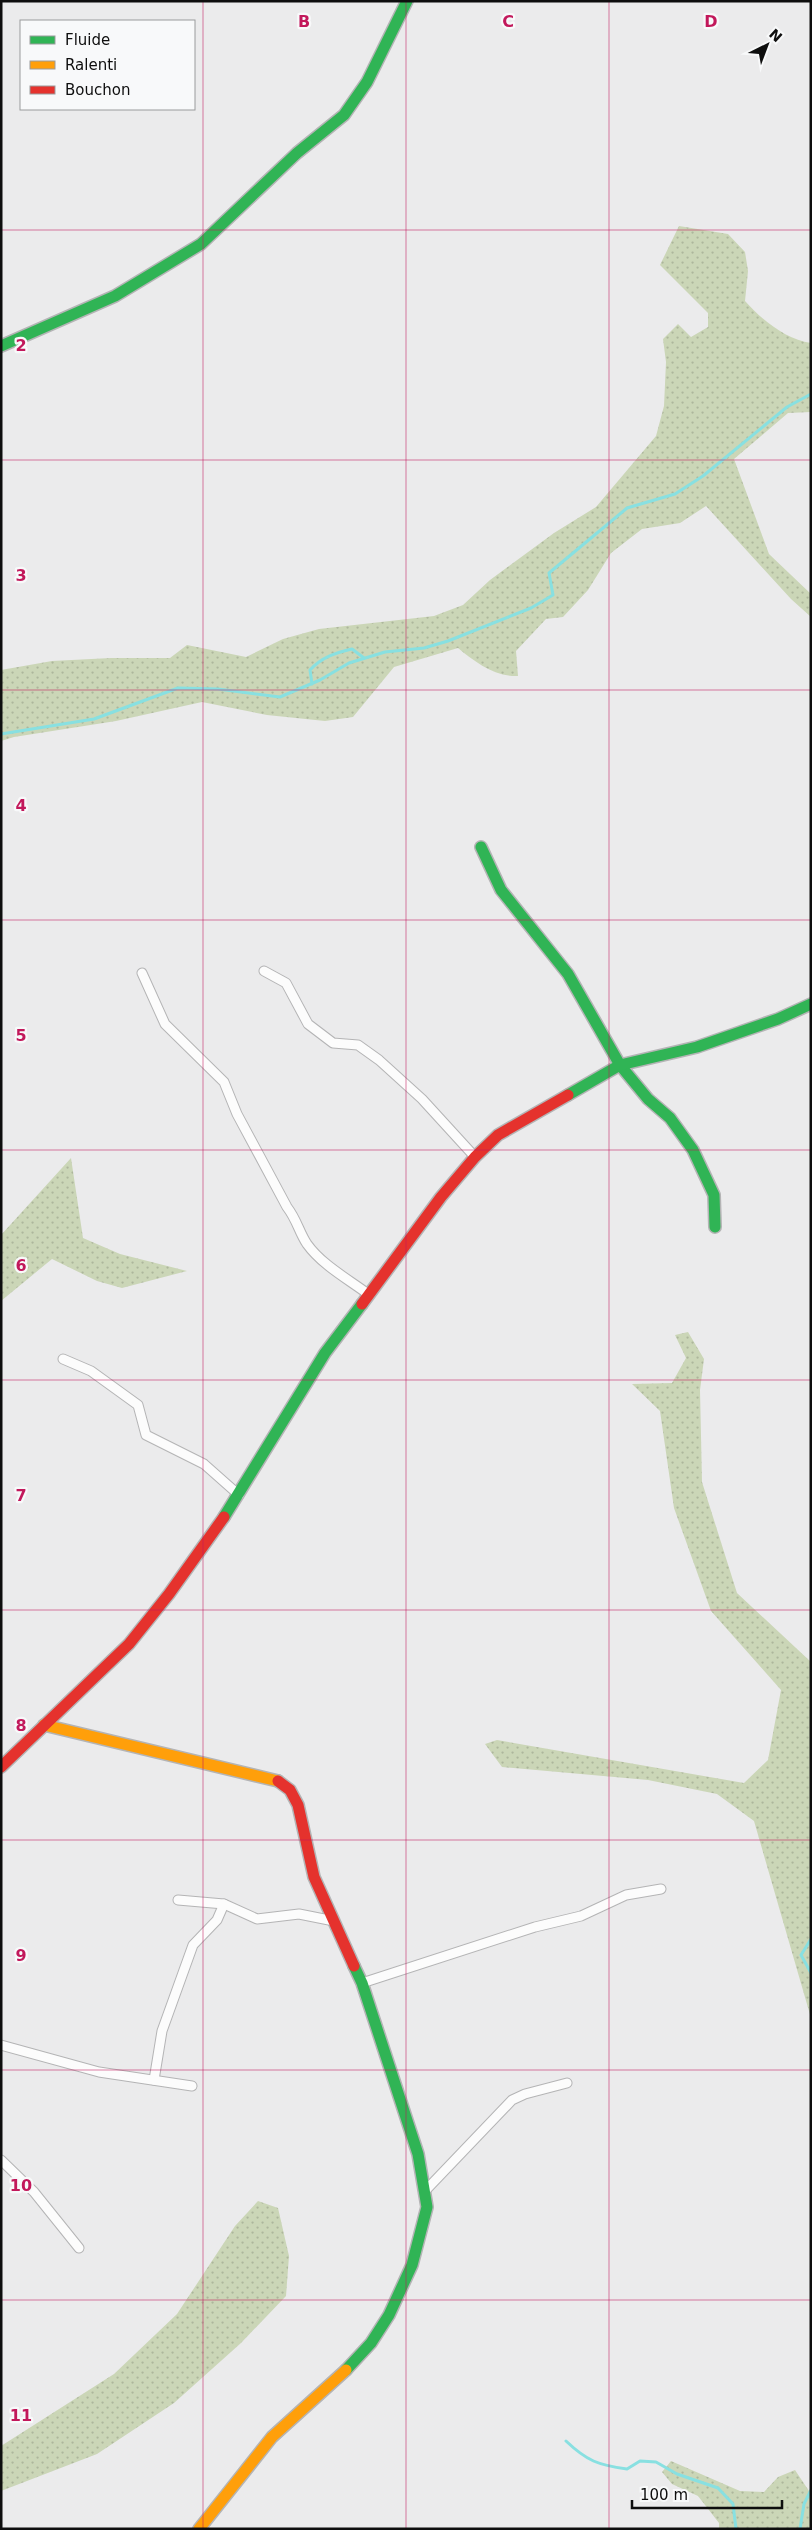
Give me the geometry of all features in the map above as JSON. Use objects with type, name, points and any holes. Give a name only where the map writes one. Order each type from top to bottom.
[{"type":"street","points":[[1,346],[115,296],[201,244],[297,153],[344,115],[367,82],[407,1]]},
{"type":"street","points":[[481,847],[501,890],[568,974],[620,1065],[648,1099],[670,1118],[693,1150],[714,1195],[715,1227]]},
{"type":"street","points":[[264,972],[286,983],[308,1024],[333,1043],[358,1045],[379,1060],[422,1099],[475,1158]]},
{"type":"street","points":[[142,973],[165,1024],[224,1082],[237,1114],[287,1207],[297,1219],[307,1244],[323,1261],[368,1294]]},
{"type":"street","points":[[1,1767],[129,1644],[169,1594],[239,1495],[325,1353],[441,1197],[498,1135],[620,1065],[697,1047],[778,1019],[811,1004]]},
{"type":"street","points":[[62,1359],[91,1371],[138,1405],[146,1436],[204,1464],[239,1495]]},
{"type":"street","points":[[44,1725],[277,1780],[290,1790],[298,1805],[314,1877],[362,1983],[418,2154],[426,2191],[427,2207],[412,2265],[380,2331],[349,2368],[272,2438],[199,2529]]},
{"type":"street","points":[[362,1983],[534,1927],[580,1916],[626,1895],[661,1889]]},
{"type":"street","points":[[178,1900],[224,1904],[257,1918],[299,1914],[334,1921]]},
{"type":"street","points":[[154,2080],[162,2031],[192,1945],[217,1920],[224,1904]]},
{"type":"street","points":[[1,2045],[99,2072],[192,2086]]},
{"type":"street","points":[[426,2191],[512,2100],[525,2094],[567,2083]]},
{"type":"street","points":[[1,2160],[34,2192],[79,2248]]},
{"type":"green space","points":[[679,226],[728,234],[745,252],[748,271],[745,301],[775,328],[792,338],[811,343],[811,412],[788,413],[734,459],[769,554],[811,594],[811,617],[791,599],[706,506],[680,523],[642,529],[611,553],[588,590],[563,617],[546,619],[516,651],[518,676],[501,674],[486,668],[458,648],[394,667],[353,717],[325,721],[267,715],[202,702],[116,721],[14,737],[1,741],[1,670],[52,661],[170,658],[187,645],[246,657],[283,639],[319,629],[434,616],[463,605],[490,580],[554,533],[596,507],[656,436],[664,406],[666,362],[663,339],[678,324],[691,337],[708,327],[708,313],[660,265]]},
{"type":"green space","points":[[71,1158],[83,1238],[120,1254],[187,1271],[122,1288],[97,1281],[52,1259],[1,1301],[1,1235]]},
{"type":"green space","points":[[688,1332],[704,1359],[700,1390],[702,1482],[737,1593],[811,1662],[811,2018],[754,1821],[717,1794],[648,1780],[502,1767],[485,1744],[497,1740],[744,1783],[768,1760],[781,1690],[711,1611],[674,1508],[660,1411],[632,1384],[672,1383],[686,1358],[675,1335]]},
{"type":"green space","points":[[258,2201],[278,2208],[289,2256],[286,2296],[241,2343],[174,2403],[97,2454],[1,2491],[1,2446],[114,2374],[177,2314],[235,2226]]},
{"type":"green space","points":[[671,2461],[740,2491],[764,2492],[778,2477],[795,2470],[811,2494],[811,2529],[719,2529],[719,2523],[698,2496],[672,2484],[662,2472]]},
{"type":"waterway","points":[[1,734],[94,719],[178,688],[218,689],[280,697],[320,680],[349,663],[385,652],[424,648],[448,641],[531,608],[553,595],[549,573],[627,508],[675,494],[703,476],[787,407],[811,394]]},
{"type":"waterway","points":[[312,684],[310,670],[329,656],[352,649],[364,658]]},
{"type":"waterway","points":[[811,1939],[801,1955],[811,1973]]},
{"type":"waterway","points":[[566,2441],[587,2458],[600,2464],[627,2469],[640,2461],[656,2462],[677,2474],[718,2488],[733,2504],[736,2529]]},
{"type":"waterway","points":[[800,2529],[804,2504],[811,2490]]},
{"type":"traffic: fast","points":[[1,346],[115,296],[201,244],[297,153],[344,115],[367,82],[407,1]]},
{"type":"traffic: fast","points":[[481,847],[501,890],[568,974],[620,1065],[648,1099],[670,1118],[693,1150],[714,1195],[715,1227]]},
{"type":"traffic: fast","points":[[568,1095],[620,1065],[697,1047],[778,1019],[811,1004]]},
{"type":"traffic: fast","points":[[224,1517],[325,1353],[362,1304]]},
{"type":"traffic: fast","points":[[346,2370],[371,2343],[389,2315],[412,2265],[427,2207],[418,2154],[362,1983],[354,1966]]},
{"type":"traffic: slow","points":[[44,1725],[278,1781]]},
{"type":"traffic: slow","points":[[199,2529],[272,2437],[346,2370]]},
{"type":"traffic: jam","points":[[362,1304],[441,1197],[475,1157],[498,1135],[568,1095]]},
{"type":"traffic: jam","points":[[1,1767],[129,1644],[169,1594],[224,1517]]},
{"type":"traffic: jam","points":[[278,1781],[290,1790],[298,1805],[314,1877],[354,1966]]}]
